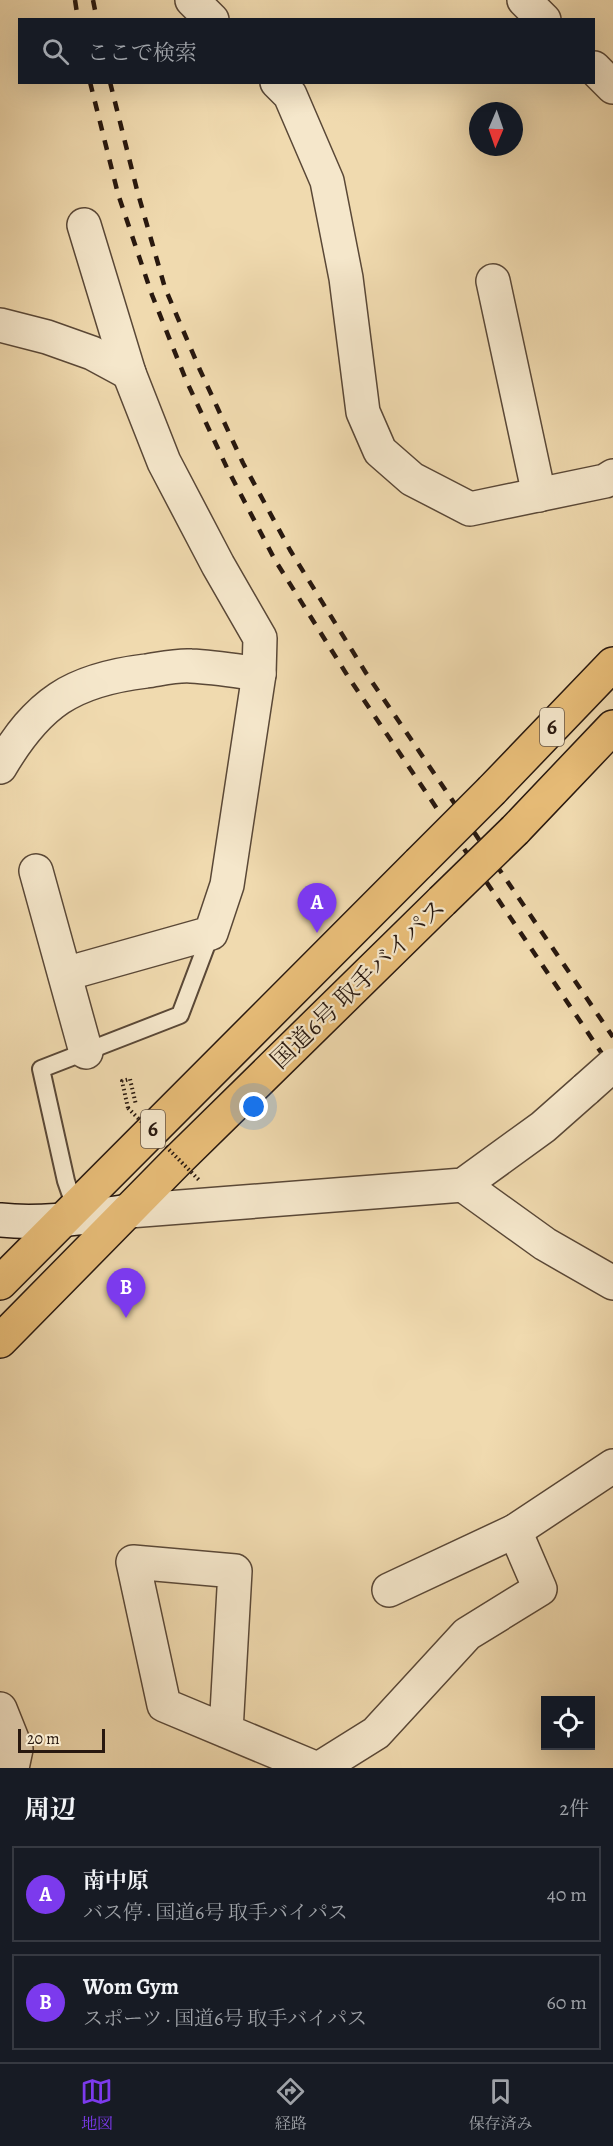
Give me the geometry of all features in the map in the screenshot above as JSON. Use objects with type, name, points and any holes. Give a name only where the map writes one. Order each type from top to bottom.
[{"type":"highway","name":"国道6号 取手バイパス","points":[[0,1282],[492,790],[613,664]]},
{"type":"highway","name":"国道6号 取手バイパス","points":[[0,1341],[177,1161],[515,830],[613,727]]},
{"type":"street","points":[[192,0],[210,18]]},
{"type":"street","points":[[524,0],[542,18]]},
{"type":"street","points":[[595,69],[613,87]]},
{"type":"street","points":[[279,84],[290,94],[327,181],[346,278],[363,412],[380,451],[412,479],[470,509],[605,480],[613,476]]},
{"type":"street","points":[[65,974],[211,933],[227,885],[259,674],[260,638],[218,565],[164,462],[129,373],[84,225]]},
{"type":"street","points":[[493,281],[539,495]]},
{"type":"street","points":[[0,325],[47,337],[92,353],[129,373]]},
{"type":"street","points":[[0,767],[18,737],[41,711],[73,689],[119,674],[190,666],[259,674]]},
{"type":"street","points":[[36,871],[86,1052]]},
{"type":"street","points":[[0,1220],[19,1222],[68,1214],[463,1185],[543,1127],[613,1065]]},
{"type":"street","points":[[463,1185],[545,1244],[613,1282]]},
{"type":"street","points":[[389,1590],[515,1531],[613,1466]]},
{"type":"street","points":[[320,1768],[376,1733],[467,1634],[540,1589],[515,1531]]},
{"type":"street","points":[[226,1731],[235,1570],[133,1562],[164,1705],[226,1731],[315,1768]]},
{"type":"street","points":[[0,1709],[16,1749],[12,1768]]},
{"type":"lane","points":[[68,1214],[66,1182],[41,1069],[180,1015],[211,933]]},
{"type":"path","points":[[136,1104],[130,1079],[122,1081],[128,1108],[199,1180]]},
{"type":"railway","points":[[75,0],[78,18]]},
{"type":"railway","points":[[93,0],[97,18]]},
{"type":"railway","points":[[90,84],[118,194],[152,295],[186,380],[228,470],[275,560],[349,678],[613,1070]]},
{"type":"railway","points":[[110,84],[165,288],[243,463],[290,550],[366,673],[613,1037]]},
{"type":"place","name":"南中原","points":[[317,933]]},
{"type":"place","name":"Wom Gym","points":[[126,1318]]}]
